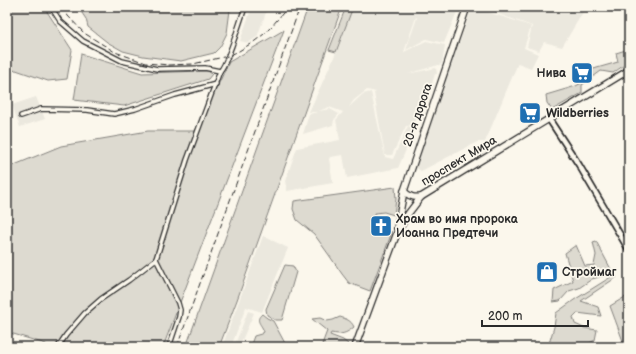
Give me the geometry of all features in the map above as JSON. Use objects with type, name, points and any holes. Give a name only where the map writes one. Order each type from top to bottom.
[{"type":"main road","name":"20-я дорога","points":[[397,233],[404,191],[467,7]]},
{"type":"main road","name":"проспект Мира","points":[[355,347],[397,233],[408,214],[421,197],[629,70]]},
{"type":"main road","points":[[404,191],[408,195],[415,198],[421,197]]},
{"type":"street","points":[[51,7],[60,21],[83,41],[122,61],[157,69],[205,68],[220,71]]},
{"type":"street","points":[[58,347],[85,313],[101,299],[156,259],[186,160],[220,71],[223,70],[245,7]]},
{"type":"street","points":[[21,116],[42,110],[87,110],[114,114],[216,84]]},
{"type":"street","points":[[549,120],[579,165],[629,250]]},
{"type":"street","points":[[156,259],[180,310],[178,323],[169,347]]},
{"type":"shaded area","points":[[7,7],[44,7],[72,50],[67,79],[48,81],[16,70],[7,72]]},
{"type":"shaded area","points":[[73,7],[232,7],[230,10],[227,33],[220,47],[214,53],[181,61],[143,56],[123,51],[107,42],[88,27],[86,19],[80,10]]},
{"type":"shaded area","points":[[252,7],[268,7],[257,37],[248,43],[240,41]]},
{"type":"shaded area","points":[[308,7],[342,7],[219,347],[186,347]]},
{"type":"shaded area","points":[[346,7],[353,7],[336,52],[329,50]]},
{"type":"shaded area","points":[[352,7],[459,7],[444,43],[426,39],[406,50],[417,18],[416,17],[404,52],[426,41],[445,45],[442,64],[407,74],[436,68],[437,74],[435,74],[421,120],[416,119],[414,125],[406,126],[392,155],[385,155],[374,93],[376,92],[367,90],[354,100],[349,107],[363,94],[371,92],[385,157],[393,159],[408,126],[415,129],[398,168],[347,178],[343,155],[330,157],[329,159],[333,183],[287,191],[285,181],[297,148],[340,140],[336,120],[343,112],[329,107],[319,111],[330,109],[339,114],[334,120],[333,125],[303,134],[309,114],[318,112],[309,112],[339,46]]},
{"type":"shaded area","points":[[472,7],[531,26],[524,48],[538,54],[531,68],[518,63],[485,142],[477,142],[421,171],[415,167],[429,123]]},
{"type":"shaded area","points":[[479,7],[586,7],[562,47],[544,42],[539,51],[527,47],[532,26]]},
{"type":"shaded area","points":[[284,30],[163,347],[47,347],[46,344],[7,332],[7,168],[61,146],[148,131],[196,131],[229,62]]},
{"type":"shaded area","points":[[629,49],[629,63],[613,73],[601,71],[582,85],[582,93],[552,110],[547,103],[546,95],[576,86],[583,82],[583,77],[585,76],[583,72],[618,62],[616,53]]},
{"type":"shaded area","points":[[81,54],[142,73],[208,71],[212,74],[208,79],[124,106],[74,100]]},
{"type":"shaded area","points":[[36,97],[45,119],[20,127],[12,105]]},
{"type":"shaded area","points":[[395,187],[396,199],[394,215],[384,212],[375,213],[374,235],[383,235],[389,231],[392,232],[370,291],[349,283],[314,234],[297,220],[293,209],[294,201]]},
{"type":"shaded area","points":[[263,236],[288,248],[262,312],[246,307],[231,347],[222,347]]},
{"type":"shaded area","points":[[596,241],[613,273],[592,279],[579,288],[569,291],[560,301],[553,302],[554,290],[573,281],[565,253],[576,245],[585,266],[594,265],[596,255],[593,242]]},
{"type":"shaded area","points":[[285,265],[293,266],[296,272],[282,320],[275,320],[267,315],[266,309]]},
{"type":"shaded area","points":[[614,275],[617,277],[581,301],[598,307],[601,316],[577,313],[573,317],[575,324],[584,328],[597,330],[595,340],[582,347],[548,347],[554,327],[556,313]]},
{"type":"shaded area","points":[[625,297],[629,304],[629,347],[616,347],[623,341],[610,306]]},
{"type":"shaded area","points":[[248,311],[254,313],[239,347],[234,347]]},
{"type":"shaded area","points":[[262,314],[273,321],[287,347],[250,347],[254,336],[264,332],[259,323],[260,316]]},
{"type":"shaded area","points":[[340,317],[350,321],[354,327],[343,333],[331,333],[330,335],[343,340],[348,344],[347,347],[321,347],[327,331],[312,319],[320,318],[327,321]]},
{"type":"railway","points":[[62,7],[68,16],[84,33],[115,52],[146,63],[169,65],[193,64],[228,56],[239,51],[264,34],[288,7]]},
{"type":"railway","points":[[177,347],[300,7]]},
{"type":"place","name":"Нива","points":[[582,73]]},
{"type":"place","name":"Wildberries","points":[[530,113]]},
{"type":"place","name":"Храм во имя пророка Иоанна Предтечи","points":[[381,226]]},
{"type":"place","name":"Строймаг","points":[[547,272]]}]
